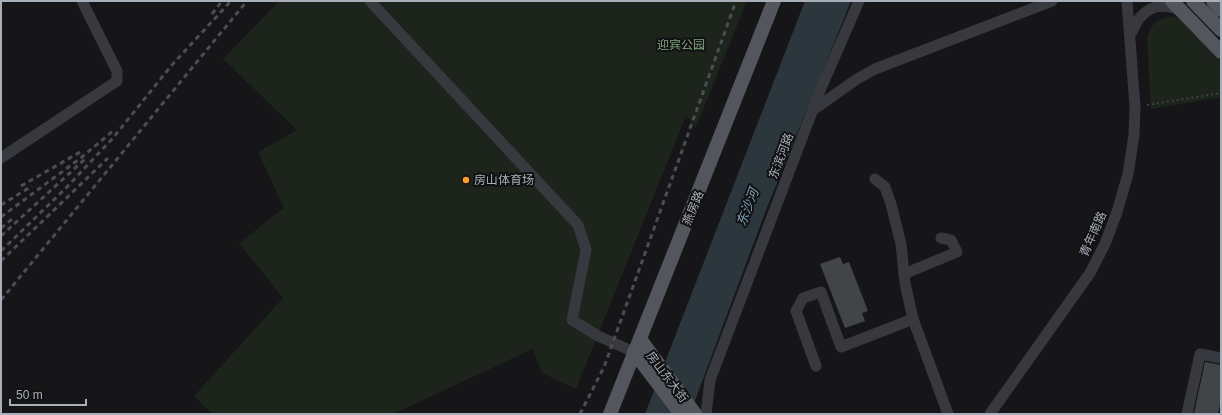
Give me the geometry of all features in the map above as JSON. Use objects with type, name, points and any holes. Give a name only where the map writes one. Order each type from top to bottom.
[{"type":"main road","name":"燕房路","points":[[610,414],[774,1]]},
{"type":"main road","points":[[1172,1],[1221,52]]},
{"type":"main road","points":[[1193,1],[1221,30]]},
{"type":"main road","points":[[1213,1],[1221,10]]},
{"type":"main road","name":"房山东大街","points":[[637,346],[649,362],[695,414]]},
{"type":"main road","name":"房山东大街","points":[[649,362],[681,414]]},
{"type":"street","points":[[1,158],[117,81],[117,71],[82,1]]},
{"type":"street","points":[[370,1],[578,225],[586,250],[572,320],[598,336],[637,346]]},
{"type":"street","name":"东滨河路","points":[[706,414],[710,380],[813,110],[859,1]]},
{"type":"street","points":[[813,110],[857,79],[875,69],[1052,1]]},
{"type":"street","name":"青年南路","points":[[990,414],[1090,273],[1105,244],[1117,212],[1128,174],[1134,135],[1135,107],[1131,34],[1127,1]]},
{"type":"street","name":"青年南路","points":[[1131,34],[1141,13],[1152,6],[1166,4],[1185,14]]},
{"type":"street","points":[[874,179],[885,187],[891,204],[901,244],[904,274],[913,320],[948,414]]},
{"type":"street","points":[[904,274],[957,252],[951,240],[941,238]]},
{"type":"street","points":[[816,366],[796,311],[803,298],[821,292],[841,347],[913,320]]},
{"type":"street","points":[[1187,414],[1200,354],[1221,358]]},
{"type":"path","points":[[1147,105],[1221,93]]},
{"type":"green space","name":"房山体育场","points":[[279,1],[747,1],[696,127],[686,116],[576,389],[542,373],[533,349],[393,414],[212,414],[194,396],[283,298],[239,243],[284,208],[258,152],[297,130],[223,59]]},
{"type":"green space","points":[[1175,16],[1182,20],[1221,62],[1221,97],[1151,109],[1147,38],[1151,28],[1156,22],[1164,18]]},
{"type":"water","name":"东沙河","points":[[805,1],[851,1],[766,210],[690,414],[645,414]]},
{"type":"building","points":[[840,257],[843,264],[849,262],[868,311],[862,313],[865,321],[845,328],[820,264]]},
{"type":"building","points":[[1205,362],[1221,365],[1221,400],[1218,414],[1194,414]]},
{"type":"railway","points":[[212,14],[222,1]]},
{"type":"railway","points":[[1,251],[65,189],[113,138],[171,66],[231,1]]},
{"type":"railway","points":[[1,300],[247,1]]},
{"type":"railway","points":[[580,414],[604,367],[736,1]]},
{"type":"railway","points":[[1,217],[82,157],[114,130]]},
{"type":"railway","points":[[21,186],[82,151]]},
{"type":"railway","points":[[1,261],[108,158]]},
{"type":"railway","points":[[1,236],[85,159]]},
{"type":"railway","points":[[1,205],[32,186]]},
{"type":"railway","points":[[1,228],[12,219]]},
{"type":"place","name":"房山体育场","points":[[466,180]]},
{"type":"park label","name":"迎宾公园","points":[[681,45]]}]
